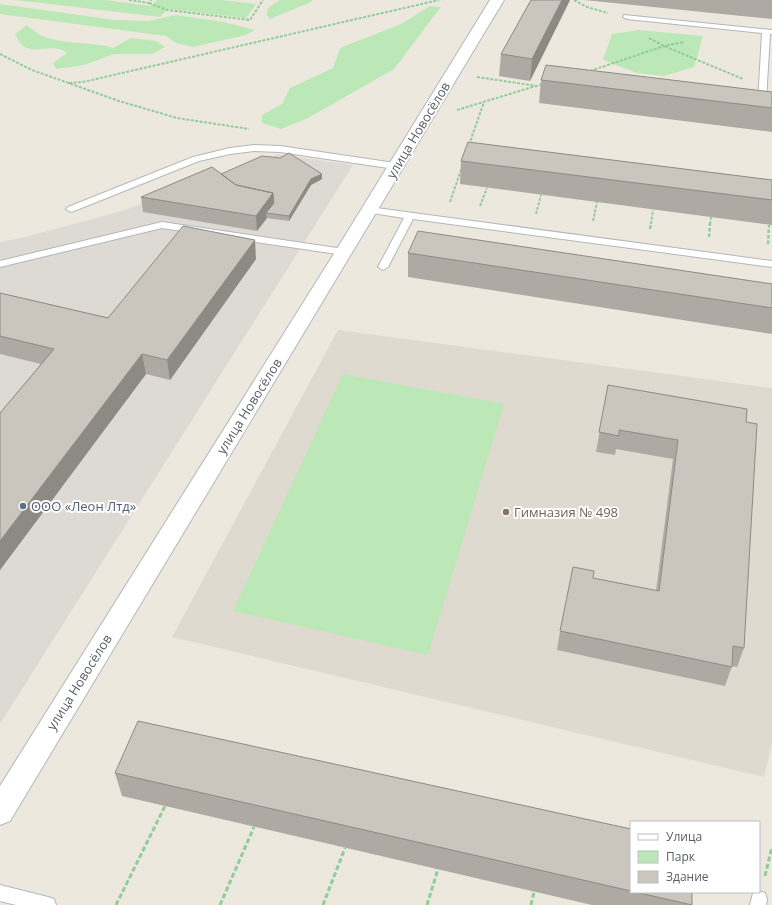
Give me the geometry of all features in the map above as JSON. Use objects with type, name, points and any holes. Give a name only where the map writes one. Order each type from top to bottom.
[{"type":"street","name":"улица Новосёлов","points":[[0,812],[497,0]]},
{"type":"lane","points":[[628,17],[769,31],[762,86],[758,101],[772,103]]},
{"type":"lane","points":[[71,209],[196,159],[230,151],[254,148],[280,149],[395,166]]},
{"type":"lane","points":[[369,210],[772,264]]},
{"type":"lane","points":[[383,267],[410,215]]},
{"type":"lane","points":[[0,264],[162,225],[344,252]]},
{"type":"lane","points":[[0,893],[48,905]]},
{"type":"path","points":[[129,0],[149,2],[167,10],[250,20],[263,0]]},
{"type":"path","points":[[69,83],[83,82],[439,0]]},
{"type":"path","points":[[574,0],[587,7],[628,17]]},
{"type":"path","points":[[605,12],[612,16]]},
{"type":"path","points":[[644,35],[664,46],[762,86]]},
{"type":"path","points":[[590,71],[664,46],[687,42]]},
{"type":"path","points":[[0,54],[32,70],[119,101],[176,118],[255,129]]},
{"type":"path","points":[[470,76],[537,86]]},
{"type":"path","points":[[456,110],[545,84]]},
{"type":"path","points":[[469,146],[484,102]]},
{"type":"path","points":[[444,220],[464,161]]},
{"type":"path","points":[[116,905],[165,806]]},
{"type":"path","points":[[220,905],[254,826]]},
{"type":"path","points":[[759,902],[772,847]]},
{"type":"path","points":[[323,905],[345,848]]},
{"type":"path","points":[[427,905],[438,869]]},
{"type":"path","points":[[531,905],[534,892]]},
{"type":"shaded area","points":[[278,154],[353,165],[0,724],[0,242],[25,237],[122,211]]},
{"type":"shaded area","name":"Гимназия № 498","points":[[338,330],[772,388],[772,744],[764,777],[172,637]]},
{"type":"green space","points":[[15,0],[105,0],[151,6],[157,0],[222,0],[256,4],[246,18],[168,9],[160,17]]},
{"type":"green space","points":[[280,0],[312,0],[311,2],[270,19],[266,14],[269,7]]},
{"type":"green space","points":[[0,4],[115,20],[149,21],[176,15],[224,22],[255,30],[246,35],[193,47],[176,43],[166,36],[0,14]]},
{"type":"green space","points":[[430,6],[441,7],[394,69],[308,118],[281,129],[262,123],[262,115],[282,104],[290,88],[333,68],[340,48],[401,24]]},
{"type":"green space","points":[[27,25],[40,35],[60,41],[95,44],[113,48],[131,38],[156,41],[165,47],[152,54],[114,54],[84,65],[56,69],[53,63],[67,53],[62,50],[52,48],[32,49],[23,46],[15,34]]},
{"type":"green space","points":[[639,30],[703,36],[694,67],[664,76],[637,73],[603,60],[612,34]]},
{"type":"green space","points":[[343,374],[504,404],[428,655],[233,611]]},
{"type":"building","points":[[531,0],[562,0],[532,59],[501,54]]},
{"type":"building","points":[[546,65],[772,92],[772,108],[541,80]]},
{"type":"building","points":[[468,142],[772,180],[772,200],[461,161]]},
{"type":"building","points":[[289,153],[322,174],[311,179],[289,216],[266,213],[274,203],[273,193],[236,185],[221,174],[262,156],[280,158]]},
{"type":"building","points":[[212,167],[236,185],[273,193],[256,216],[141,197]]},
{"type":"building","points":[[183,226],[255,240],[167,360],[142,354],[0,541],[0,413],[54,349],[0,336],[0,293],[108,318]]},
{"type":"building","points":[[418,231],[772,284],[772,308],[408,253]]},
{"type":"building","points":[[608,385],[747,409],[746,422],[757,424],[744,648],[733,646],[732,667],[560,631],[573,567],[594,571],[593,578],[659,591],[678,440],[619,430],[619,436],[599,432]]},
{"type":"building","points":[[138,721],[630,829],[630,891],[115,773]]},
{"type":"building","points":[[639,893],[692,893],[692,905]]},
{"type":"place","name":"ООО «Леон Лтд»","points":[[23,506]]},
{"type":"place","name":"Гимназия № 498","points":[[506,512]]}]
